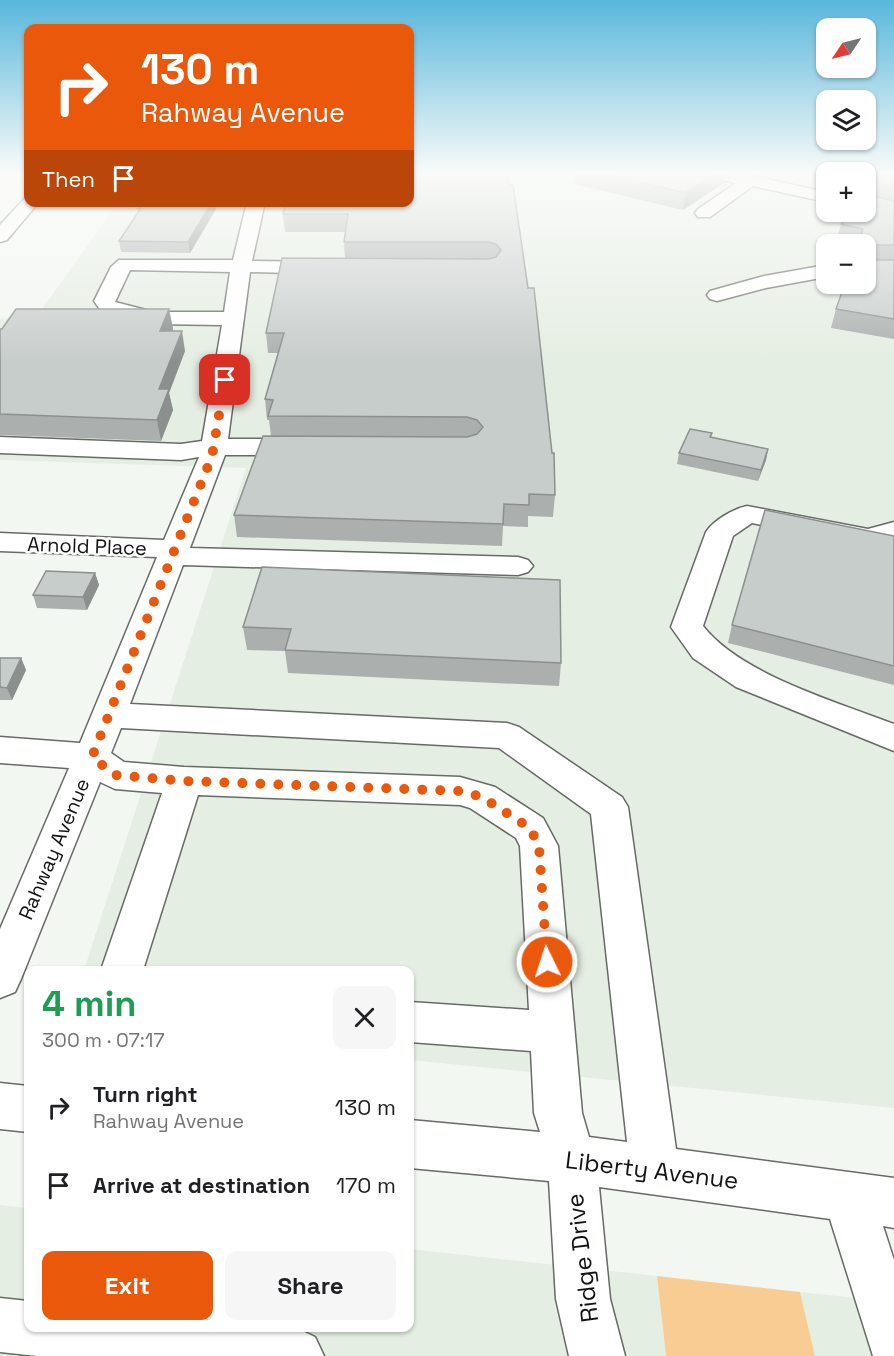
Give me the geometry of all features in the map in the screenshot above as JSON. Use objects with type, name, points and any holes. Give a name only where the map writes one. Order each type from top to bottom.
[{"type":"street","name":"Rahway Avenue","points":[[0,979],[109,715],[214,447],[220,420],[240,268],[251,235]]},
{"type":"street","points":[[233,319],[154,318],[108,307],[104,301],[121,267],[126,264],[240,268],[347,268]]},
{"type":"street","points":[[717,295],[764,282],[816,273]]},
{"type":"street","points":[[0,445],[181,452],[214,447],[329,447]]},
{"type":"street","points":[[894,530],[869,538],[747,514],[720,532],[687,627],[704,650],[748,679],[894,738]]},
{"type":"street","name":"Arnold Place","points":[[0,542],[172,552],[518,566]]},
{"type":"street","points":[[109,715],[507,736],[609,807],[655,1171]]},
{"type":"street","points":[[0,750],[92,757]]},
{"type":"street","name":"Ridge Drive","points":[[92,757],[115,775],[184,781],[460,791],[482,797],[530,828],[539,846],[558,1113],[572,1159],[583,1299],[597,1356]]},
{"type":"street","points":[[123,966],[184,781]]},
{"type":"street","points":[[414,1022],[552,1032]]},
{"type":"street","points":[[0,1106],[24,1109]]},
{"type":"street","name":"Liberty Avenue","points":[[414,1144],[572,1159],[871,1200]]},
{"type":"street","points":[[871,1200],[894,1341]]},
{"type":"street","points":[[0,1325],[24,1328]]},
{"type":"street","points":[[67,1332],[296,1356]]},
{"type":"shaded area","points":[[95,235],[816,235],[816,294],[876,294],[876,235],[894,235],[894,1108],[414,1060],[414,966],[85,966],[246,468],[0,460],[0,319],[39,313]]},
{"type":"shaded area","points":[[0,1205],[24,1208],[24,1332],[414,1332],[414,1249],[657,1276],[666,1356],[0,1356]]},
{"type":"shaded area","points":[[657,1276],[800,1292],[815,1356],[666,1356]]},
{"type":"shaded area","points":[[800,1292],[894,1302],[894,1356],[815,1356]]},
{"type":"building","points":[[123,235],[192,235],[188,242],[119,241]]},
{"type":"building","points":[[345,235],[520,235],[528,288],[534,288],[552,453],[554,453],[555,495],[529,494],[529,505],[504,504],[503,524],[234,515],[263,436],[467,437],[477,434],[483,427],[477,420],[467,417],[268,416],[273,400],[265,399],[284,333],[266,333],[282,258],[488,259],[496,257],[501,250],[496,244],[488,242],[344,242]]},
{"type":"building","points":[[876,235],[894,235],[894,245],[876,245]]},
{"type":"building","points":[[876,260],[894,260],[894,319],[836,309],[841,294],[876,294]]},
{"type":"building","points":[[16,309],[169,309],[160,331],[182,331],[159,389],[169,389],[157,420],[0,414],[0,329]]},
{"type":"building","points":[[690,429],[712,433],[710,437],[768,449],[761,470],[679,453]]},
{"type":"building","points":[[765,510],[894,536],[894,666],[732,625]]},
{"type":"building","points":[[262,567],[560,580],[561,663],[285,650],[291,629],[243,627]]},
{"type":"building","points":[[46,571],[95,573],[83,597],[33,595]]},
{"type":"building","points":[[0,658],[21,658],[7,688],[0,687]]},
{"type":"route","points":[[225,380],[220,420],[212,456],[92,757],[115,775],[184,781],[460,791],[482,797],[530,828],[539,846],[547,962]]}]
